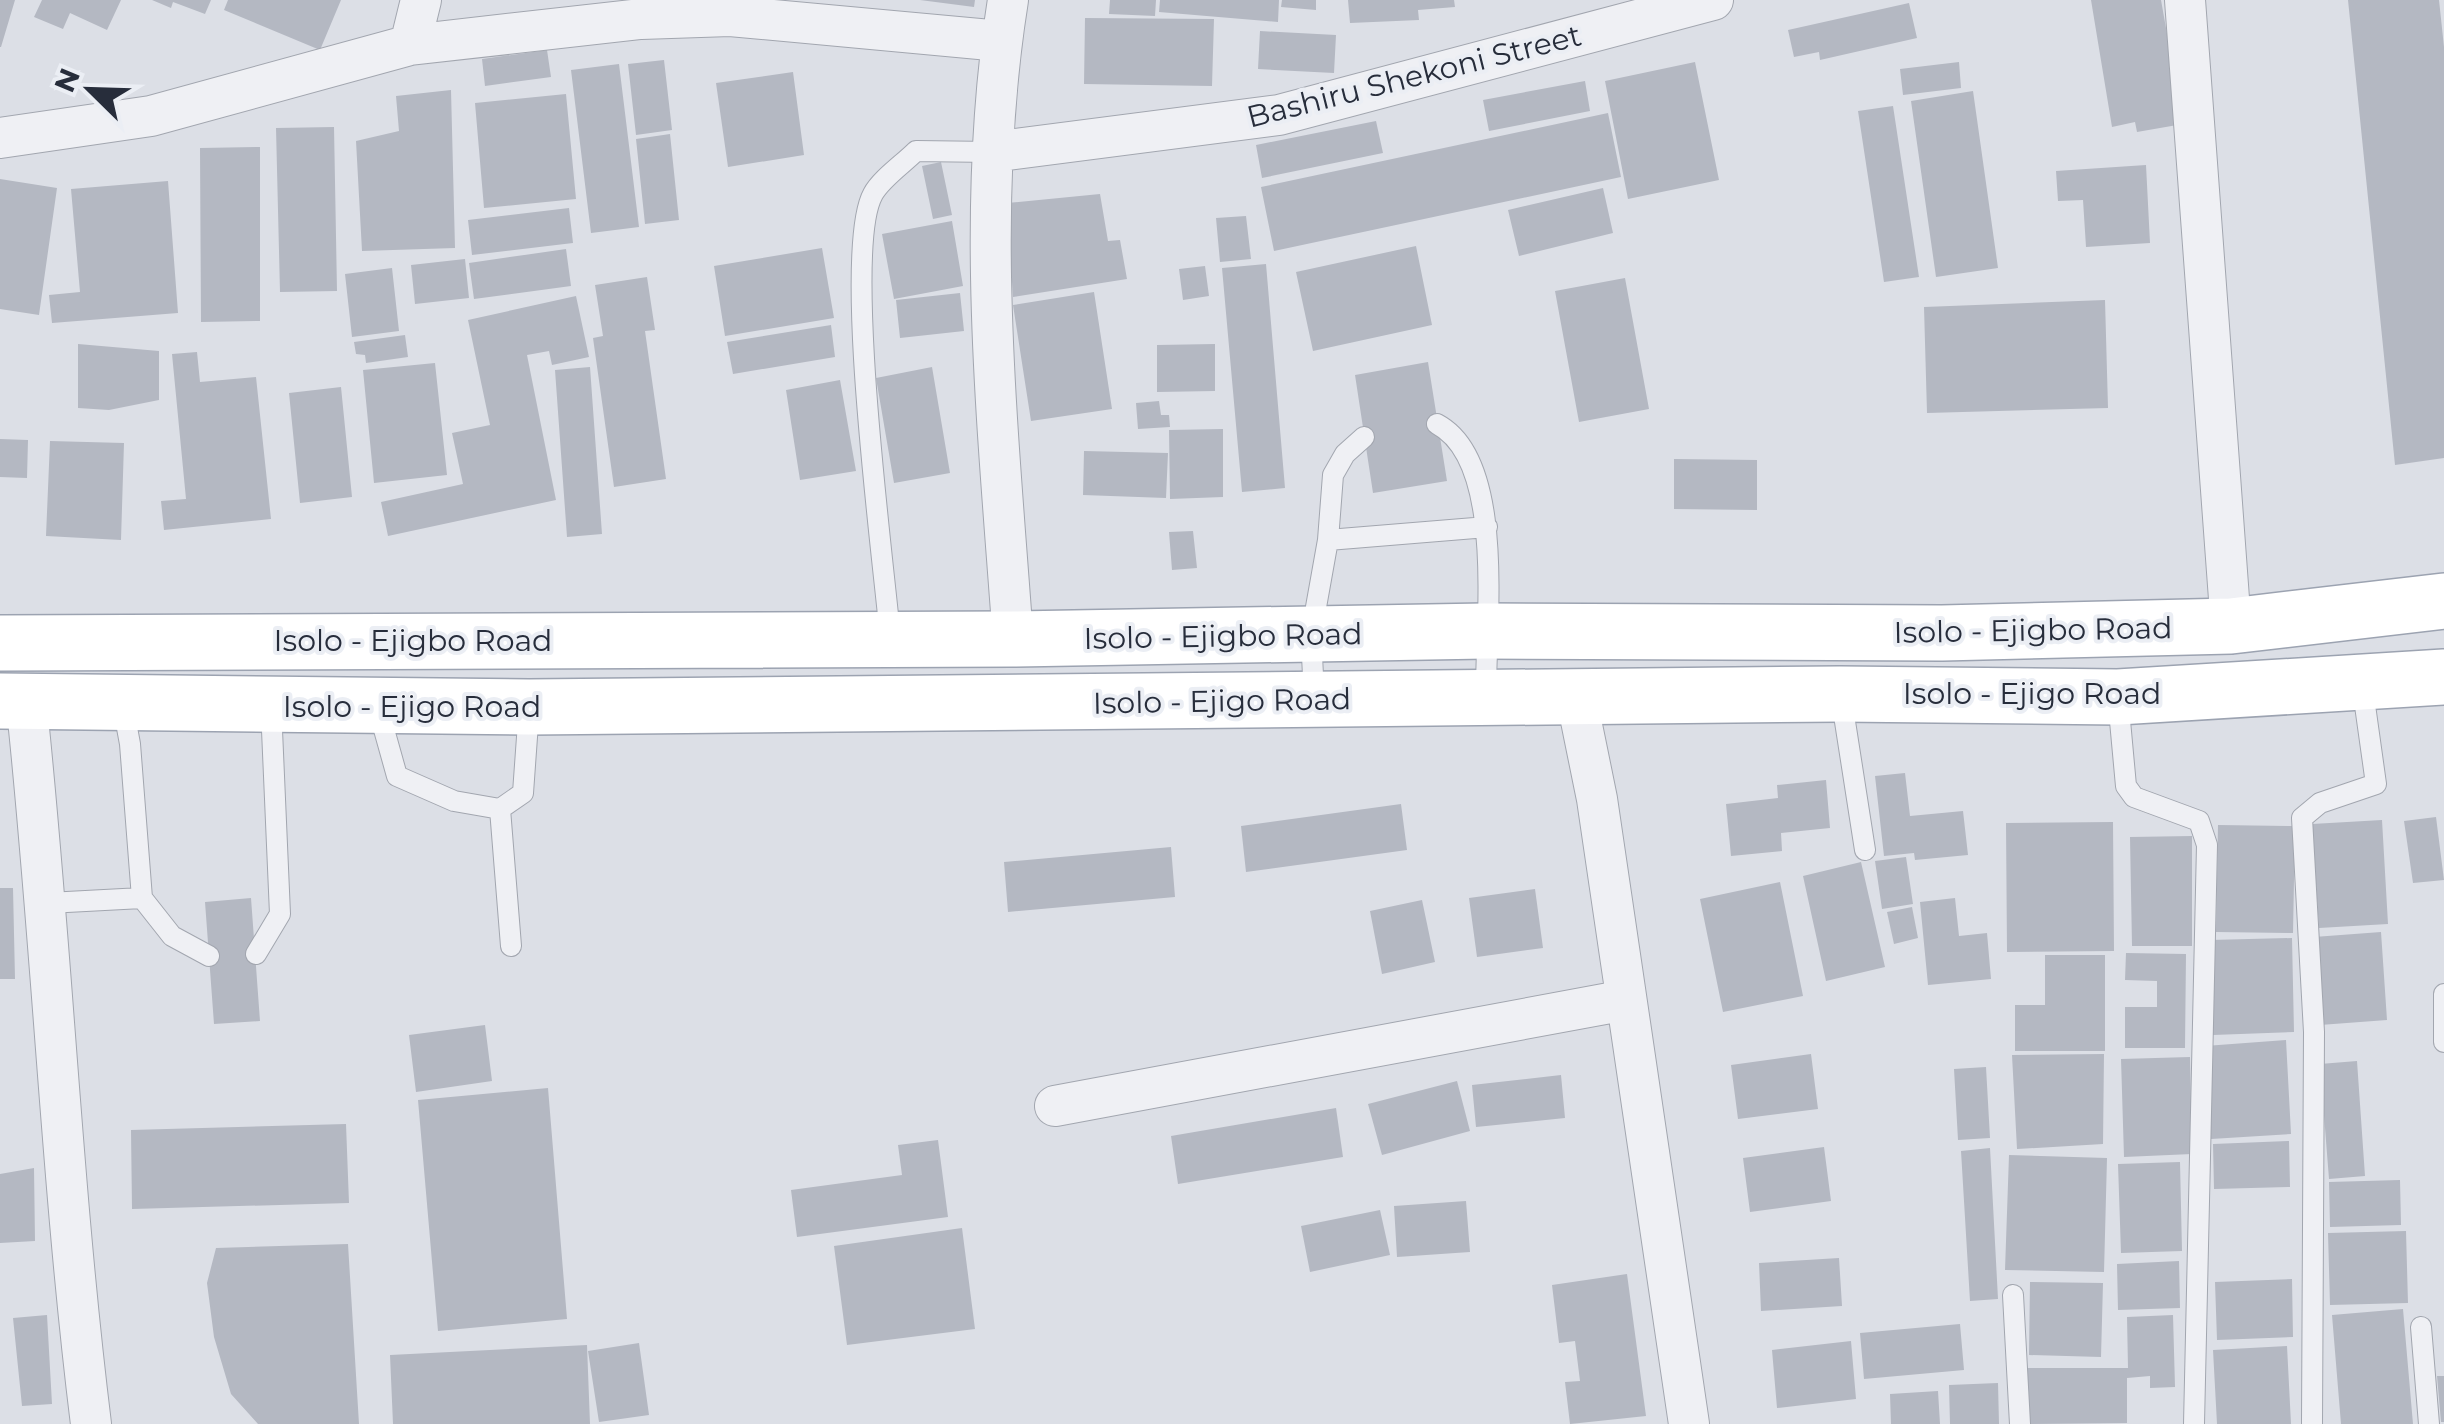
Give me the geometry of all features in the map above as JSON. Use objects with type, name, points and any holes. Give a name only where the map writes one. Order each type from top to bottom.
[{"type":"main road","name":"Isolo - Ejigbo Road","points":[[0,643],[1012,639],[1485,632],[1942,633],[2231,626],[2444,601]]},
{"type":"main road","name":"Isolo - Ejigo Road","points":[[13,700],[378,708],[1840,694],[2118,696],[2444,677]]},
{"type":"street","points":[[410,45],[421,0]]},
{"type":"street","points":[[1008,0],[992,152],[994,357],[1012,639]]},
{"type":"street","name":"Bashiru Shekoni Street","points":[[992,152],[1278,115],[1714,0]]},
{"type":"street","points":[[2185,0],[2231,626]]},
{"type":"street","points":[[0,138],[152,116],[410,45],[640,18],[730,16],[1001,41]]},
{"type":"street","points":[[1576,696],[1597,799],[1689,1424]]},
{"type":"street","points":[[13,700],[48,903],[65,1196],[91,1424]]},
{"type":"street","points":[[1055,1106],[1626,1000]]},
{"type":"lane","points":[[890,637],[862,304],[864,226],[873,193],[916,152],[992,152]]},
{"type":"lane","points":[[1438,424],[1454,433],[1463,446],[1482,496],[1486,527],[1486,697]]},
{"type":"lane","points":[[1314,701],[1311,635],[1328,540],[1334,475],[1345,454],[1364,437]]},
{"type":"lane","points":[[1328,540],[1486,527]]},
{"type":"lane","points":[[2312,1424],[2314,1032],[2302,818],[2320,802],[2376,784],[2361,682]]},
{"type":"lane","points":[[1840,694],[1865,850]]},
{"type":"lane","points":[[2118,696],[2126,786],[2134,796],[2199,821],[2207,845],[2194,1424]]},
{"type":"lane","points":[[122,700],[130,744],[142,898],[172,936],[209,956]]},
{"type":"lane","points":[[256,954],[280,914],[270,706]]},
{"type":"lane","points":[[378,708],[398,776],[454,801],[500,809],[523,793],[529,707]]},
{"type":"lane","points":[[500,809],[511,946]]},
{"type":"lane","points":[[48,903],[142,898]]},
{"type":"lane","points":[[2444,994],[2444,1042]]},
{"type":"lane","points":[[2013,1295],[2020,1424]]},
{"type":"lane","points":[[2421,1328],[2429,1424]]},
{"type":"building","points":[[0,0],[15,0],[1,47],[0,47]]},
{"type":"building","points":[[42,0],[121,0],[107,30],[70,13],[63,29],[34,17]]},
{"type":"building","points":[[152,0],[211,0],[205,14],[173,2],[171,8]]},
{"type":"building","points":[[228,0],[341,0],[320,50],[224,10]]},
{"type":"building","points":[[920,0],[975,0],[974,7]]},
{"type":"building","points":[[1110,0],[1156,0],[1155,16],[1109,14]]},
{"type":"building","points":[[1160,0],[1279,0],[1278,22],[1159,12]]},
{"type":"building","points":[[1282,0],[1316,0],[1316,10],[1281,7]]},
{"type":"building","points":[[1348,0],[1454,0],[1455,7],[1418,10],[1419,20],[1350,23]]},
{"type":"building","points":[[2091,0],[2161,0],[2183,124],[2137,132],[2135,122],[2112,127]]},
{"type":"building","points":[[2348,0],[2439,0],[2444,47],[2444,458],[2395,465]]},
{"type":"building","points":[[1909,3],[1917,38],[1820,60],[1819,52],[1794,57],[1788,30]]},
{"type":"building","points":[[1085,18],[1214,19],[1212,86],[1084,84]]},
{"type":"building","points":[[1260,31],[1336,35],[1334,73],[1258,69]]},
{"type":"building","points":[[547,50],[551,77],[485,86],[482,59]]},
{"type":"building","points":[[664,60],[672,130],[636,135],[628,64]]},
{"type":"building","points":[[1695,62],[1719,180],[1628,199],[1605,81]]},
{"type":"building","points":[[1959,62],[1961,88],[1903,95],[1900,69]]},
{"type":"building","points":[[619,64],[639,227],[591,233],[571,70]]},
{"type":"building","points":[[793,72],[804,155],[728,167],[716,83]]},
{"type":"building","points":[[1585,81],[1590,111],[1489,131],[1483,100]]},
{"type":"building","points":[[451,90],[455,248],[362,251],[356,141],[399,131],[396,96]]},
{"type":"building","points":[[1973,91],[1998,268],[1936,277],[1911,101]]},
{"type":"building","points":[[566,94],[576,199],[484,208],[475,103]]},
{"type":"building","points":[[1893,106],[1919,277],[1884,282],[1858,111]]},
{"type":"building","points":[[1608,113],[1621,177],[1274,251],[1261,187]]},
{"type":"building","points":[[1376,121],[1383,153],[1262,178],[1256,145]]},
{"type":"building","points":[[334,127],[337,291],[280,292],[276,128]]},
{"type":"building","points":[[670,134],[679,220],[645,224],[636,139]]},
{"type":"building","points":[[260,147],[260,321],[201,322],[200,148]]},
{"type":"building","points":[[941,162],[952,215],[933,219],[922,166]]},
{"type":"building","points":[[2146,165],[2150,243],[2086,247],[2083,200],[2058,201],[2056,171]]},
{"type":"building","points":[[0,179],[57,188],[39,315],[0,309]]},
{"type":"building","points":[[168,181],[178,313],[52,323],[49,295],[80,292],[71,189]]},
{"type":"building","points":[[1603,188],[1613,233],[1519,256],[1508,210]]},
{"type":"building","points":[[1100,194],[1108,241],[1120,240],[1127,279],[1013,297],[1007,203]]},
{"type":"building","points":[[569,208],[573,243],[472,255],[468,220]]},
{"type":"building","points":[[1246,216],[1251,259],[1220,262],[1216,218]]},
{"type":"building","points":[[952,221],[963,286],[894,299],[882,234]]},
{"type":"building","points":[[1416,246],[1432,325],[1313,351],[1296,272]]},
{"type":"building","points":[[822,248],[834,318],[725,336],[714,266]]},
{"type":"building","points":[[566,249],[571,286],[474,299],[469,263]]},
{"type":"building","points":[[465,259],[469,298],[415,304],[411,265]]},
{"type":"building","points":[[1266,264],[1285,488],[1242,492],[1222,268]]},
{"type":"building","points":[[1205,266],[1209,296],[1183,300],[1179,269]]},
{"type":"building","points":[[392,268],[399,331],[352,337],[345,274]]},
{"type":"building","points":[[647,277],[655,330],[645,331],[666,479],[614,487],[593,338],[603,336],[595,285]]},
{"type":"building","points":[[1625,278],[1649,409],[1579,422],[1555,291]]},
{"type":"building","points":[[1094,292],[1112,409],[1031,421],[1013,305]]},
{"type":"building","points":[[960,293],[964,331],[900,338],[896,300]]},
{"type":"building","points":[[576,296],[589,357],[552,365],[549,351],[527,355],[556,500],[388,536],[381,502],[463,484],[452,433],[490,425],[468,320]]},
{"type":"building","points":[[2105,300],[2108,408],[1927,413],[1924,307]]},
{"type":"building","points":[[831,325],[835,357],[733,374],[727,342]]},
{"type":"building","points":[[405,335],[408,357],[366,363],[365,355],[356,354],[354,342]]},
{"type":"building","points":[[78,344],[159,351],[159,400],[109,410],[78,408]]},
{"type":"building","points":[[1215,344],[1215,391],[1157,392],[1157,345]]},
{"type":"building","points":[[197,352],[200,382],[256,377],[271,519],[164,530],[161,501],[186,499],[172,354]]},
{"type":"building","points":[[1428,362],[1447,481],[1373,493],[1355,375]]},
{"type":"building","points":[[435,363],[447,475],[374,483],[363,370]]},
{"type":"building","points":[[590,367],[602,534],[567,537],[555,370]]},
{"type":"building","points":[[932,367],[950,473],[894,483],[876,378]]},
{"type":"building","points":[[840,380],[856,471],[800,480],[786,390]]},
{"type":"building","points":[[341,387],[352,497],[300,503],[289,393]]},
{"type":"building","points":[[1159,401],[1161,415],[1169,415],[1170,427],[1138,429],[1136,403]]},
{"type":"building","points":[[1223,429],[1223,497],[1170,499],[1169,430]]},
{"type":"building","points":[[0,439],[28,440],[27,478],[0,477]]},
{"type":"building","points":[[50,441],[124,443],[121,540],[46,536]]},
{"type":"building","points":[[1084,451],[1168,453],[1166,498],[1083,495]]},
{"type":"building","points":[[1674,459],[1757,460],[1757,510],[1674,509]]},
{"type":"building","points":[[1193,531],[1197,568],[1172,570],[1169,532]]},
{"type":"building","points":[[1905,773],[1910,816],[1963,811],[1968,855],[1915,860],[1914,853],[1884,856],[1875,776]]},
{"type":"building","points":[[1826,780],[1830,828],[1781,833],[1782,851],[1731,856],[1726,804],[1778,798],[1777,785]]},
{"type":"building","points":[[1401,804],[1407,850],[1246,872],[1241,826]]},
{"type":"building","points":[[2436,817],[2444,880],[2413,883],[2404,821]]},
{"type":"building","points":[[2382,820],[2388,924],[2319,928],[2312,824]]},
{"type":"building","points":[[2113,822],[2114,951],[2007,952],[2006,823]]},
{"type":"building","points":[[2218,825],[2295,826],[2293,933],[2216,932]]},
{"type":"building","points":[[2192,836],[2192,946],[2132,946],[2130,837]]},
{"type":"building","points":[[1171,847],[1175,897],[1008,912],[1004,862]]},
{"type":"building","points":[[1906,857],[1913,904],[1882,909],[1875,861]]},
{"type":"building","points":[[1861,862],[1885,967],[1826,981],[1803,876]]},
{"type":"building","points":[[1780,882],[1803,996],[1723,1012],[1700,899]]},
{"type":"building","points":[[0,888],[13,888],[15,979],[0,979]]},
{"type":"building","points":[[1535,889],[1543,948],[1477,957],[1469,898]]},
{"type":"building","points":[[251,898],[260,1021],[214,1024],[205,902]]},
{"type":"building","points":[[1955,898],[1959,936],[1987,933],[1991,979],[1928,985],[1920,902]]},
{"type":"building","points":[[1422,900],[1435,962],[1382,974],[1370,911]]},
{"type":"building","points":[[1912,907],[1918,938],[1894,944],[1887,912]]},
{"type":"building","points":[[2381,932],[2387,1020],[2320,1025],[2314,937]]},
{"type":"building","points":[[2292,938],[2294,1032],[2213,1035],[2210,940]]},
{"type":"building","points":[[2126,953],[2186,954],[2185,1048],[2125,1048],[2125,1007],[2157,1007],[2157,981],[2125,980]]},
{"type":"building","points":[[2045,955],[2105,955],[2105,1051],[2015,1051],[2015,1005],[2045,1005]]},
{"type":"building","points":[[485,1025],[492,1081],[416,1092],[409,1035]]},
{"type":"building","points":[[2286,1040],[2291,1134],[2211,1139],[2205,1046]]},
{"type":"building","points":[[1811,1054],[1818,1109],[1738,1119],[1731,1065]]},
{"type":"building","points":[[2104,1054],[2103,1144],[2017,1149],[2012,1055]]},
{"type":"building","points":[[2190,1057],[2192,1154],[2124,1157],[2121,1059]]},
{"type":"building","points":[[2357,1061],[2365,1176],[2329,1179],[2320,1064]]},
{"type":"building","points":[[1986,1067],[1990,1138],[1958,1140],[1954,1069]]},
{"type":"building","points":[[1561,1075],[1565,1118],[1476,1127],[1472,1085]]},
{"type":"building","points":[[1457,1081],[1470,1131],[1382,1155],[1368,1104]]},
{"type":"building","points":[[548,1088],[567,1319],[438,1331],[418,1100]]},
{"type":"building","points":[[1336,1108],[1343,1157],[1178,1184],[1171,1136]]},
{"type":"building","points":[[346,1124],[349,1203],[132,1209],[131,1130]]},
{"type":"building","points":[[938,1140],[948,1217],[797,1237],[791,1190],[902,1175],[898,1145]]},
{"type":"building","points":[[2289,1141],[2290,1187],[2214,1189],[2213,1144]]},
{"type":"building","points":[[1824,1147],[1831,1201],[1750,1212],[1743,1158]]},
{"type":"building","points":[[1990,1148],[1998,1299],[1970,1301],[1961,1151]]},
{"type":"building","points":[[2009,1155],[2107,1158],[2104,1272],[2005,1270]]},
{"type":"building","points":[[2180,1162],[2182,1251],[2121,1253],[2118,1164]]},
{"type":"building","points":[[34,1168],[35,1241],[0,1243],[0,1174]]},
{"type":"building","points":[[2400,1180],[2401,1225],[2330,1227],[2329,1182]]},
{"type":"building","points":[[1466,1201],[1470,1252],[1397,1257],[1394,1206]]},
{"type":"building","points":[[1380,1210],[1390,1255],[1310,1272],[1301,1226]]},
{"type":"building","points":[[962,1228],[975,1329],[847,1345],[834,1246]]},
{"type":"building","points":[[2406,1231],[2408,1303],[2330,1305],[2328,1233]]},
{"type":"building","points":[[348,1244],[359,1424],[258,1424],[231,1394],[214,1337],[207,1283],[216,1248]]},
{"type":"building","points":[[1839,1258],[1842,1306],[1761,1311],[1759,1263]]},
{"type":"building","points":[[2179,1261],[2180,1308],[2118,1310],[2117,1264]]},
{"type":"building","points":[[1627,1274],[1646,1416],[1570,1424],[1565,1382],[1580,1381],[1575,1341],[1559,1343],[1552,1285]]},
{"type":"building","points":[[2292,1279],[2293,1337],[2217,1340],[2215,1282]]},
{"type":"building","points":[[2030,1282],[2103,1283],[2101,1357],[2029,1355]]},
{"type":"building","points":[[2403,1309],[2413,1424],[2341,1424],[2332,1315]]},
{"type":"building","points":[[47,1315],[52,1404],[22,1406],[13,1318]]},
{"type":"building","points":[[2173,1315],[2175,1387],[2150,1388],[2150,1376],[2127,1378],[2127,1423],[2026,1424],[2026,1368],[2128,1368],[2127,1317]]},
{"type":"building","points":[[1960,1324],[1964,1370],[1864,1379],[1860,1333]]},
{"type":"building","points":[[1851,1341],[1856,1399],[1777,1408],[1772,1350]]},
{"type":"building","points":[[639,1343],[649,1415],[599,1422],[588,1351]]},
{"type":"building","points":[[587,1345],[590,1424],[393,1424],[390,1355]]},
{"type":"building","points":[[2287,1346],[2291,1424],[2217,1424],[2213,1350]]},
{"type":"building","points":[[2437,1376],[2444,1376],[2444,1422],[2441,1422]]},
{"type":"building","points":[[1998,1383],[1999,1424],[1950,1424],[1949,1385]]},
{"type":"building","points":[[1938,1391],[1940,1424],[1891,1424],[1890,1394]]}]
